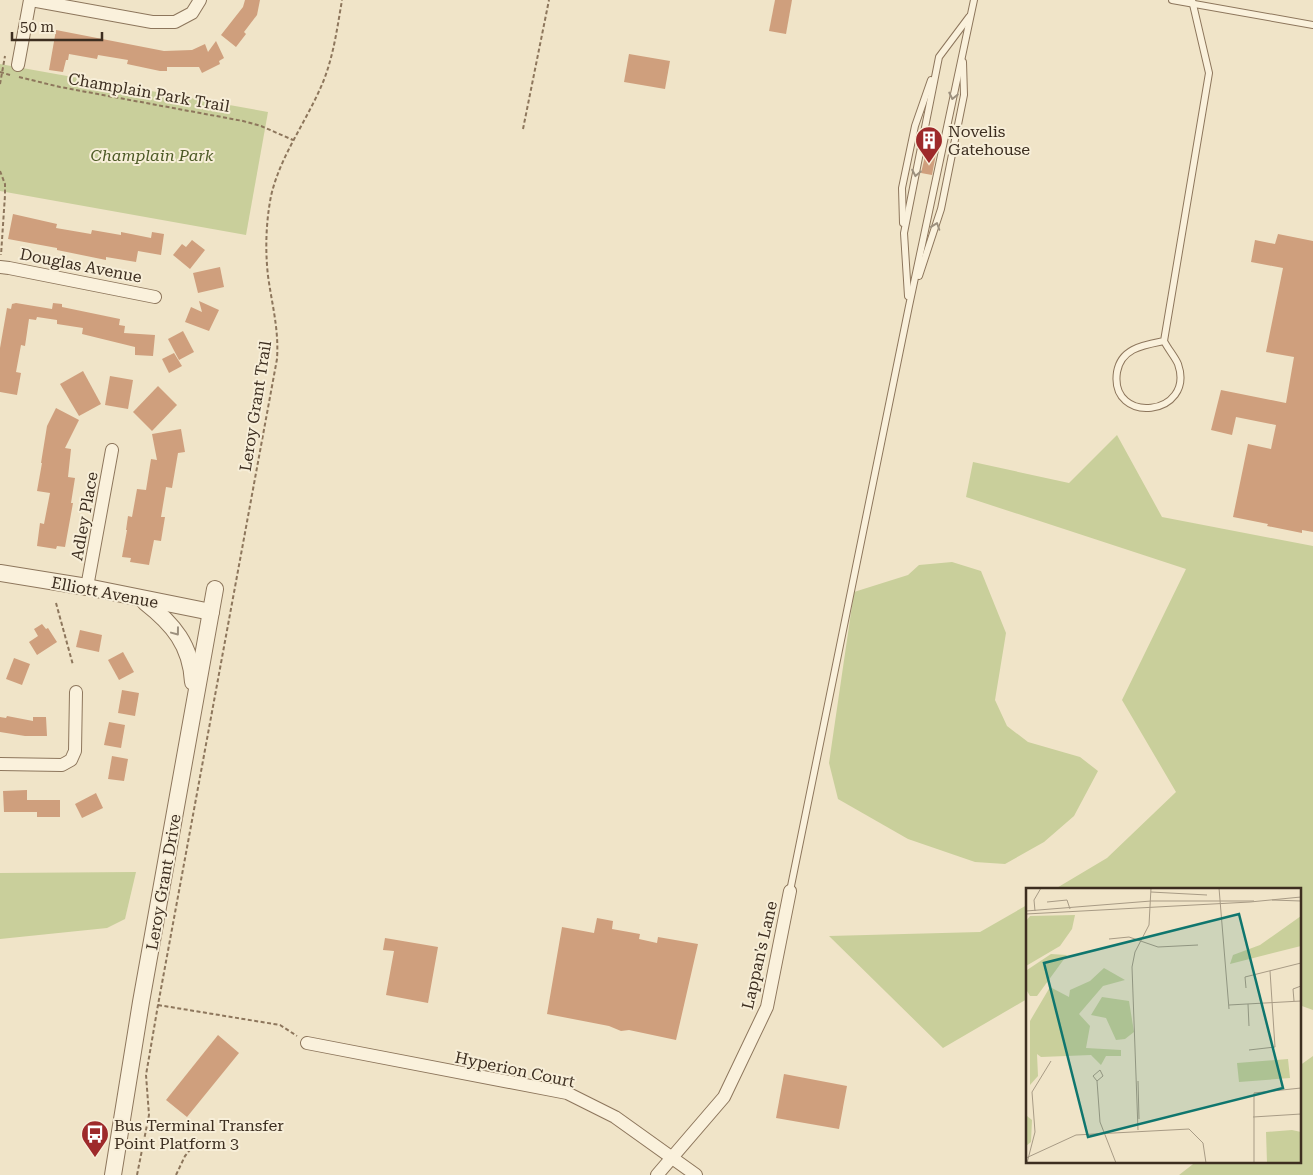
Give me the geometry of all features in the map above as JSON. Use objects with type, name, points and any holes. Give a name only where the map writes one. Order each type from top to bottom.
[{"type":"street","points":[[16,72],[31,0],[152,22],[175,22],[192,13],[200,0]]},
{"type":"street","name":"Douglas Avenue","points":[[0,267],[156,297]]},
{"type":"street","name":"Adley Place","points":[[87,587],[112,450]]},
{"type":"street","name":"Elliott Avenue","points":[[0,573],[87,587],[211,612]]},
{"type":"street","name":"Leroy Grant Drive","points":[[113,1175],[141,1002],[215,589]]},
{"type":"street","points":[[141,599],[160,613],[180,637],[186,649],[193,673],[195,703]]},
{"type":"street","points":[[0,764],[62,765],[71,760],[75,751],[76,692]]},
{"type":"street","name":"Lappan's Lane","points":[[657,1175],[724,1097],[767,1007],[790,891]]},
{"type":"street","name":"Hyperion Court","points":[[307,1043],[567,1094],[615,1117],[696,1175]]},
{"type":"lane","points":[[790,891],[909,306],[974,0]]},
{"type":"lane","points":[[1172,0],[1192,2],[1313,26]]},
{"type":"lane","points":[[1164,341],[1142,345],[1130,350],[1119,364],[1116,381],[1121,395],[1132,405],[1148,409],[1164,405],[1177,393],[1181,378],[1178,364],[1164,341],[1209,73],[1192,2]]},
{"type":"lane","points":[[909,306],[902,188],[915,126],[939,57],[971,14]]},
{"type":"lane","points":[[909,306],[941,209],[964,95],[963,50]]},
{"type":"lane","points":[[904,233],[939,57]]},
{"type":"path","name":"Leroy Grant Trail","points":[[137,1175],[149,1115],[146,1075],[158,1004],[277,359],[277,327],[267,263],[268,218],[272,195],[279,169],[321,88],[333,48],[342,0]]},
{"type":"path","points":[[524,129],[550,0]]},
{"type":"path","points":[[0,84],[5,56]]},
{"type":"path","name":"Champlain Park Trail","points":[[1,73],[16,72],[60,87],[243,121],[261,126],[293,140]]},
{"type":"path","points":[[0,171],[5,184],[6,195],[0,267]]},
{"type":"path","points":[[56,603],[73,665]]},
{"type":"path","points":[[158,1004],[280,1024],[307,1043]]},
{"type":"path","points":[[176,1175],[185,1156],[198,1140]]},
{"type":"green space","name":"Champlain Park","points":[[0,64],[268,112],[246,235],[0,191]]},
{"type":"green space","points":[[1117,435],[1162,517],[1313,546],[1313,1010],[1300,1005],[1300,888],[1057,888],[1107,858],[1176,792],[1122,700],[1186,569],[966,497],[973,462],[1069,483]]},
{"type":"green space","points":[[952,562],[981,571],[1006,633],[995,700],[1007,726],[1028,742],[1080,757],[1098,771],[1074,816],[1044,842],[1005,864],[975,862],[908,839],[838,799],[829,763],[854,592],[908,575],[919,565]]},
{"type":"green space","points":[[136,872],[125,919],[107,928],[0,939],[0,873]]},
{"type":"green space","points":[[1026,906],[1026,1000],[943,1048],[829,936],[980,932]]},
{"type":"green space","points":[[1313,1056],[1313,1175],[1179,1175],[1196,1162],[1300,1162],[1300,1065]]},
{"type":"building","points":[[245,0],[260,0],[257,15],[244,32],[246,34],[236,47],[221,35],[243,7]]},
{"type":"building","points":[[775,0],[792,0],[786,34],[769,31]]},
{"type":"building","points":[[56,30],[164,51],[192,50],[205,44],[208,52],[216,41],[224,58],[219,61],[220,64],[202,73],[199,67],[167,67],[167,71],[160,71],[127,64],[128,60],[98,55],[97,59],[69,54],[63,72],[49,70]]},
{"type":"building","points":[[629,54],[670,61],[665,89],[624,82]]},
{"type":"building","name":"Novelis Gatehouse","points":[[926,152],[936,154],[932,175],[921,173]]},
{"type":"building","points":[[13,214],[57,224],[56,228],[91,234],[92,230],[121,235],[121,232],[151,238],[152,232],[164,234],[161,255],[138,251],[136,262],[106,257],[106,260],[8,239]]},
{"type":"building","points":[[1278,234],[1313,241],[1313,532],[1302,530],[1302,533],[1233,517],[1248,444],[1271,449],[1276,425],[1236,417],[1232,435],[1211,430],[1221,390],[1286,403],[1294,357],[1266,352],[1283,268],[1251,262],[1255,240],[1275,244]]},
{"type":"building","points":[[192,240],[205,250],[190,269],[173,255],[182,244],[186,247]]},
{"type":"building","points":[[220,267],[224,287],[198,293],[193,273]]},
{"type":"building","points":[[199,301],[219,310],[209,331],[185,322],[191,307],[202,312]]},
{"type":"building","points":[[53,303],[62,304],[62,307],[120,319],[119,325],[125,326],[124,333],[155,335],[153,356],[135,355],[135,347],[82,334],[83,328],[57,324],[57,320],[37,317],[36,320],[29,319],[25,346],[21,345],[16,372],[21,373],[17,395],[0,392],[0,348],[7,308],[11,309],[12,304],[52,309]]},
{"type":"building","points":[[183,331],[194,352],[179,360],[168,339]]},
{"type":"building","points":[[174,353],[182,366],[169,373],[162,359]]},
{"type":"building","points":[[83,371],[101,404],[79,416],[60,384]]},
{"type":"building","points":[[110,376],[133,380],[128,409],[105,405]]},
{"type":"building","points":[[158,386],[177,405],[152,431],[133,412]]},
{"type":"building","points":[[56,408],[79,420],[65,448],[71,449],[68,477],[75,478],[71,503],[73,503],[65,547],[57,546],[56,549],[37,546],[40,523],[44,524],[50,493],[37,491],[47,426]]},
{"type":"building","points":[[181,429],[185,452],[178,453],[172,488],[166,487],[161,517],[165,517],[161,541],[154,540],[149,565],[130,562],[131,558],[122,557],[128,516],[132,517],[137,489],[146,490],[151,459],[157,460],[152,434]]},
{"type":"building","points":[[42,624],[46,629],[48,628],[57,642],[37,655],[29,642],[38,636],[34,629]]},
{"type":"building","points":[[80,630],[102,635],[99,652],[76,647]]},
{"type":"building","points":[[123,652],[134,672],[119,680],[108,660]]},
{"type":"building","points":[[14,658],[30,664],[22,685],[6,679]]},
{"type":"building","points":[[122,690],[139,693],[135,716],[118,713]]},
{"type":"building","points":[[7,716],[33,721],[33,717],[46,717],[47,736],[25,736],[0,732],[0,717],[6,718]]},
{"type":"building","points":[[109,722],[125,725],[121,748],[104,745]]},
{"type":"building","points":[[112,756],[128,759],[124,781],[108,779]]},
{"type":"building","points":[[27,790],[27,800],[60,800],[60,817],[37,817],[37,812],[4,812],[3,791]]},
{"type":"building","points":[[96,793],[103,808],[82,818],[75,804]]},
{"type":"building","points":[[597,918],[613,921],[612,929],[640,934],[639,939],[657,943],[658,937],[698,944],[676,1040],[629,1030],[621,1031],[609,1026],[547,1014],[562,927],[594,933]]},
{"type":"building","points":[[385,938],[438,947],[428,1003],[386,995],[394,951],[383,950]]},
{"type":"building","points":[[218,1035],[239,1053],[187,1117],[166,1100]]},
{"type":"building","points":[[784,1074],[847,1086],[839,1129],[776,1118]]},
{"type":"place","name":"Novelis Gatehouse","points":[[929,164]]},
{"type":"place","name":"Bus Terminal Transfer Point Platform 3","points":[[95,1158]]}]
